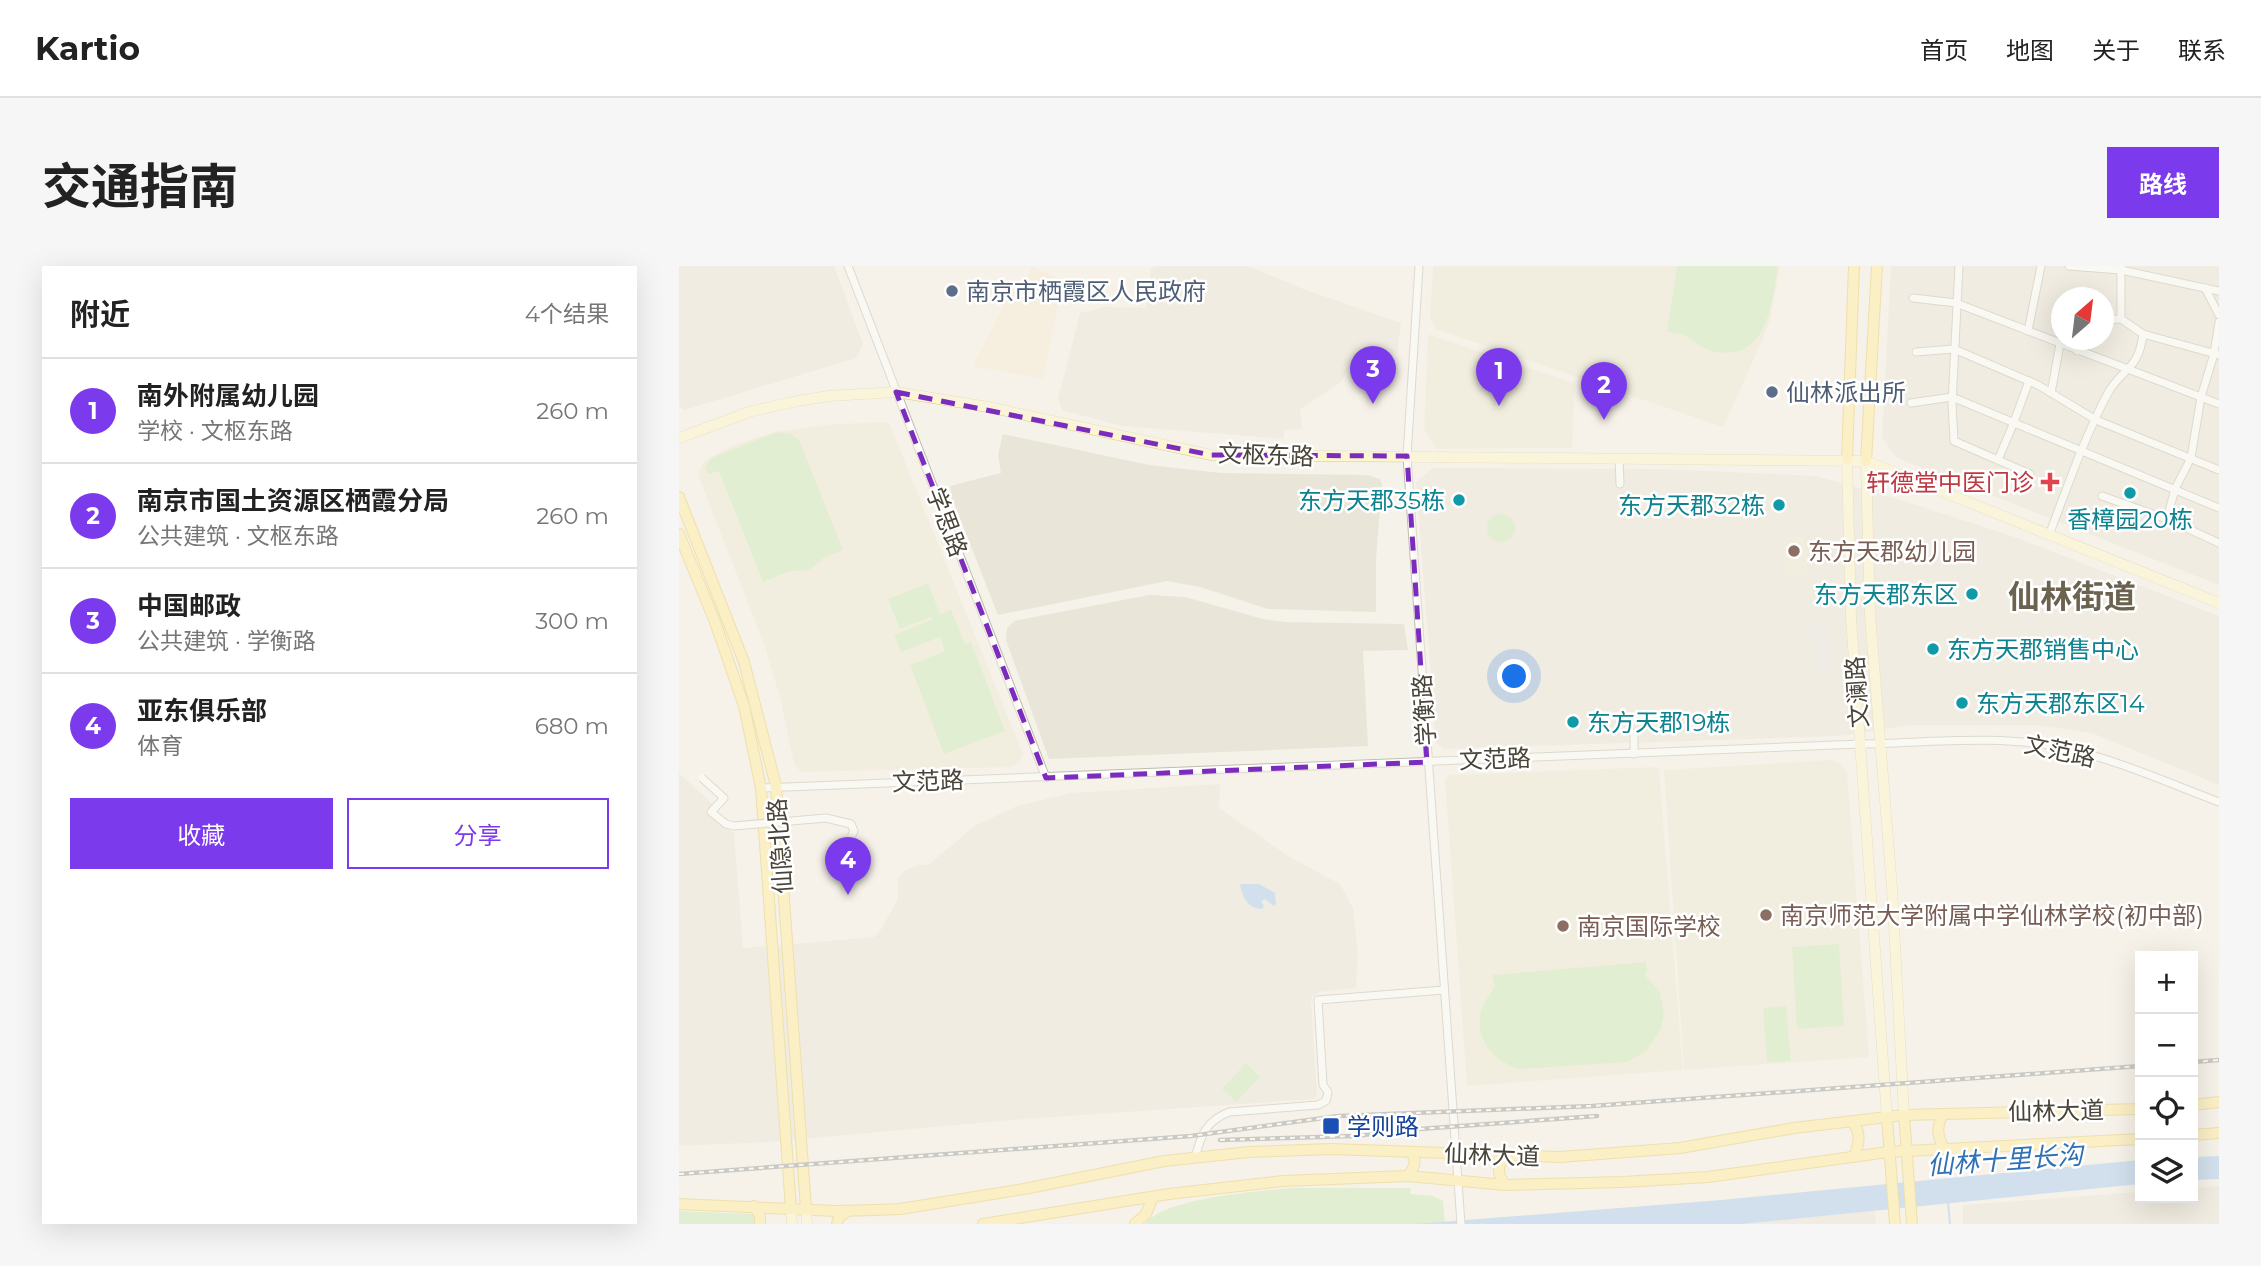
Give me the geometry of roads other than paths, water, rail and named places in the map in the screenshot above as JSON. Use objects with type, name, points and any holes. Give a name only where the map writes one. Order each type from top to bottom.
[{"type":"main road","name":"文澜路","points":[[1847,459],[1854,266]]},
{"type":"main road","name":"文澜路","points":[[1866,461],[1877,266]]},
{"type":"main road","name":"仙隐北路","points":[[679,497],[744,662],[776,786],[806,1209]]},
{"type":"main road","name":"仙隐北路","points":[[679,534],[715,622],[744,706],[761,788],[791,1209]]},
{"type":"main road","points":[[2198,1104],[2219,1102]]},
{"type":"main road","name":"仙林大道","points":[[679,1204],[848,1211],[900,1209],[1024,1189],[1164,1161],[1249,1152],[1331,1149],[1560,1157],[1679,1148],[1794,1128],[1904,1115],[2135,1109]]},
{"type":"main road","points":[[1943,1114],[1937,1126],[1938,1137],[1944,1149]]},
{"type":"main road","points":[[1904,1115],[1911,1220]]},
{"type":"main road","points":[[1888,1117],[1894,1221]]},
{"type":"main road","points":[[1851,1121],[1858,1129],[1859,1142],[1854,1157]]},
{"type":"main road","points":[[2198,1135],[2219,1133]]},
{"type":"main road","name":"仙林大道","points":[[983,1224],[1153,1197],[1283,1181],[1408,1175],[1505,1185],[1623,1182],[1708,1177],[1888,1152],[2135,1139]]},
{"type":"main road","points":[[1408,1175],[1415,1167],[1416,1160],[1411,1152]]},
{"type":"main road","points":[[1504,1157],[1497,1167],[1498,1176],[1505,1185]]},
{"type":"main road","points":[[1135,1224],[1146,1214],[1153,1197]]},
{"type":"main road","points":[[754,1206],[760,1216],[760,1224]]},
{"type":"main road","points":[[837,1224],[839,1217],[848,1211]]},
{"type":"main road","points":[[1045,1215],[1059,1224]]},
{"type":"street","name":"学思路","points":[[848,266],[1046,778]]},
{"type":"street","name":"学衡路","points":[[1419,266],[1407,456],[1455,1154]]},
{"type":"street","points":[[1959,266],[1952,397],[1954,441],[2030,474]]},
{"type":"street","points":[[2028,331],[2041,266]]},
{"type":"street","points":[[2069,266],[2121,268],[2219,291]]},
{"type":"street","points":[[2121,268],[2121,319]]},
{"type":"street","points":[[2205,288],[2219,315]]},
{"type":"street","points":[[1913,298],[1956,303],[2051,340]]},
{"type":"street","points":[[2114,319],[2121,319],[2143,334],[2216,354]]},
{"type":"street","points":[[2167,519],[2175,489],[2191,457],[2201,397],[2216,354],[2219,323]]},
{"type":"street","points":[[2049,535],[2109,390],[2130,369],[2141,349],[2143,334]]},
{"type":"street","points":[[1916,352],[1954,349],[2029,381],[2096,420],[2219,470]]},
{"type":"street","points":[[2051,393],[2059,350]]},
{"type":"street","points":[[2077,351],[2219,404]]},
{"type":"street","points":[[1998,460],[2029,381]]},
{"type":"street","name":"文枢东路","points":[[679,438],[752,411],[797,401],[896,392],[988,407],[1211,455],[1866,461],[2219,603]]},
{"type":"street","points":[[1911,403],[1952,397],[2219,508]]},
{"type":"street","points":[[1619,458],[1620,484]]},
{"type":"street","name":"文澜路","points":[[1847,459],[1850,591],[1888,1117]]},
{"type":"street","name":"文澜路","points":[[1866,461],[1870,615],[1892,888],[1904,1115]]},
{"type":"street","points":[[2102,496],[2167,519],[2219,543]]},
{"type":"street","points":[[1634,733],[1634,754]]},
{"type":"street","name":"文范路","points":[[761,788],[1990,741],[2025,742],[2064,748],[2219,802]]},
{"type":"street","points":[[702,778],[724,798],[711,812],[726,824],[734,826],[830,818],[852,824],[854,831],[851,837]]},
{"type":"street","points":[[1195,1158],[1203,1131],[1221,1115],[1229,1112],[1318,1105],[1326,1101],[1328,1092],[1322,1085],[1318,1000],[1444,990]]},
{"type":"street","points":[[1455,1154],[1461,1224]]},
{"type":"street","points":[[791,1209],[792,1224]]},
{"type":"street","points":[[806,1209],[807,1224]]},
{"type":"water","points":[[1259,884],[1275,893],[1276,904],[1274,906],[1265,899],[1261,902],[1264,906],[1262,909],[1253,907],[1244,898],[1240,885]]},
{"type":"water","points":[[2219,1156],[2219,1179],[2198,1180],[2198,1157]]},
{"type":"water","points":[[2135,1160],[2135,1185],[1742,1224],[1414,1224],[1721,1200]]},
{"type":"waterway","points":[[1948,1201],[1950,1224]]},
{"type":"railway","points":[[2198,1062],[2219,1060]]},
{"type":"railway","points":[[679,1174],[1191,1136],[1338,1116],[1592,1106],[2135,1066]]},
{"type":"railway","points":[[1220,1140],[1354,1136],[1597,1116]]},
{"type":"place","name":"南京市栖霞区人民政府","points":[[952,291]]},
{"type":"place","name":"仙林派出所","points":[[1772,392]]},
{"type":"place","name":"中国邮政","points":[[1373,404]]},
{"type":"place","name":"南外附属幼儿园","points":[[1499,406]]},
{"type":"place","name":"南京市国土资源区栖霞分局","points":[[1604,420]]},
{"type":"place","name":"轩德堂中医门诊","points":[[2050,482]]},
{"type":"place","name":"香樟园20栋","points":[[2130,493]]},
{"type":"place","name":"东方天郡35栋","points":[[1459,500]]},
{"type":"place","name":"东方天郡32栋","points":[[1779,505]]},
{"type":"place","name":"东方天郡幼儿园","points":[[1794,551]]},
{"type":"place","name":"东方天郡东区","points":[[1972,594]]},
{"type":"place","name":"东方天郡销售中心","points":[[1933,649]]},
{"type":"place","name":"东方天郡东区14","points":[[1962,703]]},
{"type":"place","name":"东方天郡19栋","points":[[1573,722]]},
{"type":"place","name":"亚东俱乐部","points":[[848,895]]},
{"type":"place","name":"南京师范大学附属中学仙林学校(初中部)","points":[[1766,915]]},
{"type":"place","name":"南京国际学校","points":[[1563,926]]},
{"type":"place","name":"学则路","points":[[1331,1126]]},
{"type":"district","name":"仙林街道","points":[[2072,596]]},
{"type":"water label","name":"仙林十里长沟","points":[[2005,1160]]}]
